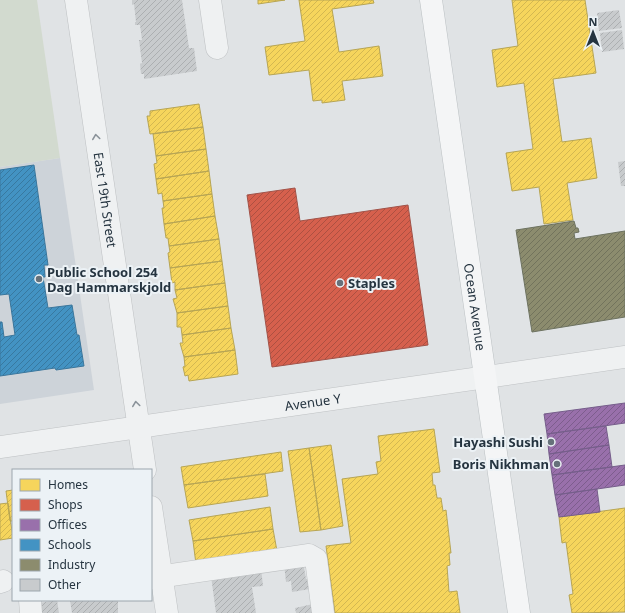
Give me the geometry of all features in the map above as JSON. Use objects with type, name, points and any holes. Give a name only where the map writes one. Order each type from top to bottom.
[{"type":"main road","name":"Ocean Avenue","points":[[431,0],[519,613]]},
{"type":"street","name":"East 19th Street","points":[[76,0],[145,469]]},
{"type":"street","points":[[210,0],[217,48]]},
{"type":"street","name":"Avenue Y","points":[[0,447],[625,357]]},
{"type":"street","points":[[152,521],[156,577],[167,613]]},
{"type":"street","points":[[156,577],[310,555],[316,559],[323,613]]},
{"type":"street","points":[[30,601],[32,613]]},
{"type":"shaded area","points":[[0,0],[37,0],[60,158],[0,167]]},
{"type":"shaded area","name":"Public School 254 Dag Hammarskjold","points":[[60,158],[94,390],[0,404],[0,167]]},
{"type":"building: Homes","points":[[258,0],[285,0],[258,4]]},
{"type":"building: Homes","points":[[299,0],[373,0],[374,3],[332,9],[339,52],[379,46],[383,76],[342,81],[345,100],[322,103],[322,100],[313,101],[309,70],[269,75],[265,47],[305,41]]},
{"type":"building: Homes","points":[[512,0],[585,0],[596,73],[553,79],[562,142],[591,138],[597,178],[567,183],[573,220],[544,224],[539,187],[512,191],[506,153],[533,149],[524,83],[497,87],[492,50],[518,46]]},
{"type":"building: Homes","points":[[199,104],[203,127],[150,134],[147,116],[150,116],[150,111]]},
{"type":"building: Homes","points":[[203,127],[206,149],[156,156],[153,134]]},
{"type":"building: Homes","points":[[206,149],[209,171],[156,179],[154,164],[157,163],[156,156]]},
{"type":"building: Homes","points":[[209,171],[212,194],[163,201],[162,193],[158,194],[156,179]]},
{"type":"building: Homes","points":[[212,194],[215,216],[164,224],[162,208],[164,208],[163,201]]},
{"type":"building: Homes","points":[[215,216],[219,239],[169,246],[164,224]]},
{"type":"building: Homes","points":[[219,239],[222,261],[170,268],[168,253],[170,252],[169,246]]},
{"type":"building: Homes","points":[[222,261],[225,283],[175,290],[175,282],[172,283],[170,268]]},
{"type":"building: Homes","points":[[225,283],[228,306],[177,313],[173,299],[177,298],[175,290]]},
{"type":"building: Homes","points":[[228,306],[231,328],[182,335],[181,327],[177,327],[177,313]]},
{"type":"building: Homes","points":[[231,328],[235,350],[184,357],[180,343],[183,343],[182,335]]},
{"type":"building: Homes","points":[[235,350],[238,374],[189,381],[188,375],[185,376],[183,367],[185,366],[184,357]]},
{"type":"building: Homes","points":[[434,429],[440,472],[432,473],[433,485],[435,485],[437,498],[441,498],[443,511],[446,510],[451,553],[449,553],[450,565],[447,566],[449,592],[457,591],[460,613],[335,613],[326,546],[351,543],[342,479],[378,474],[376,462],[381,461],[378,436]]},
{"type":"building: Homes","points":[[331,445],[343,526],[321,530],[309,448]]},
{"type":"building: Homes","points":[[309,448],[321,530],[300,532],[288,451]]},
{"type":"building: Homes","points":[[281,452],[283,471],[184,485],[181,467]]},
{"type":"building: Homes","points":[[265,474],[268,496],[188,508],[184,485]]},
{"type":"building: Homes","points":[[12,490],[12,521],[10,521],[6,491]]},
{"type":"building: Homes","points":[[8,503],[12,538],[0,540],[0,504]]},
{"type":"building: Homes","points":[[270,507],[273,529],[193,541],[189,520]]},
{"type":"building: Homes","points":[[625,508],[625,612],[572,613],[569,595],[573,594],[566,542],[562,543],[559,517]]},
{"type":"building: Homes","points":[[273,529],[277,551],[196,564],[193,541]]},
{"type":"building: Shops","name":"Staples","points":[[295,188],[300,221],[408,205],[428,345],[272,367],[247,195]]},
{"type":"building: Offices","points":[[625,403],[625,423],[547,434],[544,414]]},
{"type":"building: Offices","points":[[606,426],[609,445],[549,454],[547,434]]},
{"type":"building: Offices","points":[[609,445],[612,467],[552,475],[549,454]]},
{"type":"building: Offices","points":[[625,465],[625,485],[555,495],[552,475]]},
{"type":"building: Offices","points":[[597,489],[600,512],[559,517],[555,495]]},
{"type":"building: Schools","points":[[34,165],[48,265],[44,265],[45,277],[43,277],[48,308],[72,305],[84,366],[56,370],[55,368],[0,376],[0,322],[2,322],[4,337],[15,335],[9,294],[0,295],[0,170]]},
{"type":"building: Industry","points":[[574,221],[579,232],[574,233],[575,239],[625,231],[625,317],[532,332],[516,230]]},
{"type":"building: Other","points":[[132,0],[182,0],[189,48],[194,48],[197,71],[144,79],[144,74],[141,74],[140,64],[142,63],[139,40],[142,40],[140,25],[135,25],[134,4],[132,5]]},
{"type":"building: Other","points":[[619,10],[622,28],[599,31],[597,13]]},
{"type":"building: Other","points":[[622,30],[624,49],[602,52],[600,33]]},
{"type":"building: Other","points":[[625,161],[625,186],[621,186],[618,162]]},
{"type":"building: Other","points":[[303,562],[306,579],[309,579],[310,589],[292,592],[291,581],[286,582],[284,564]]},
{"type":"building: Other","points":[[261,568],[263,586],[252,587],[256,613],[216,613],[211,576]]},
{"type":"building: Other","points":[[57,601],[59,613],[41,613],[39,603]]},
{"type":"building: Other","points":[[70,601],[118,601],[118,613],[72,613]]},
{"type":"building: Other","points":[[313,604],[315,613],[296,613],[295,608]]},
{"type":"place","name":"Public School 254 Dag Hammarskjold","points":[[39,279]]},
{"type":"place","name":"Staples","points":[[340,283]]},
{"type":"place","name":"Hayashi Sushi","points":[[551,442]]},
{"type":"place","name":"Boris Nikhman","points":[[557,464]]}]
